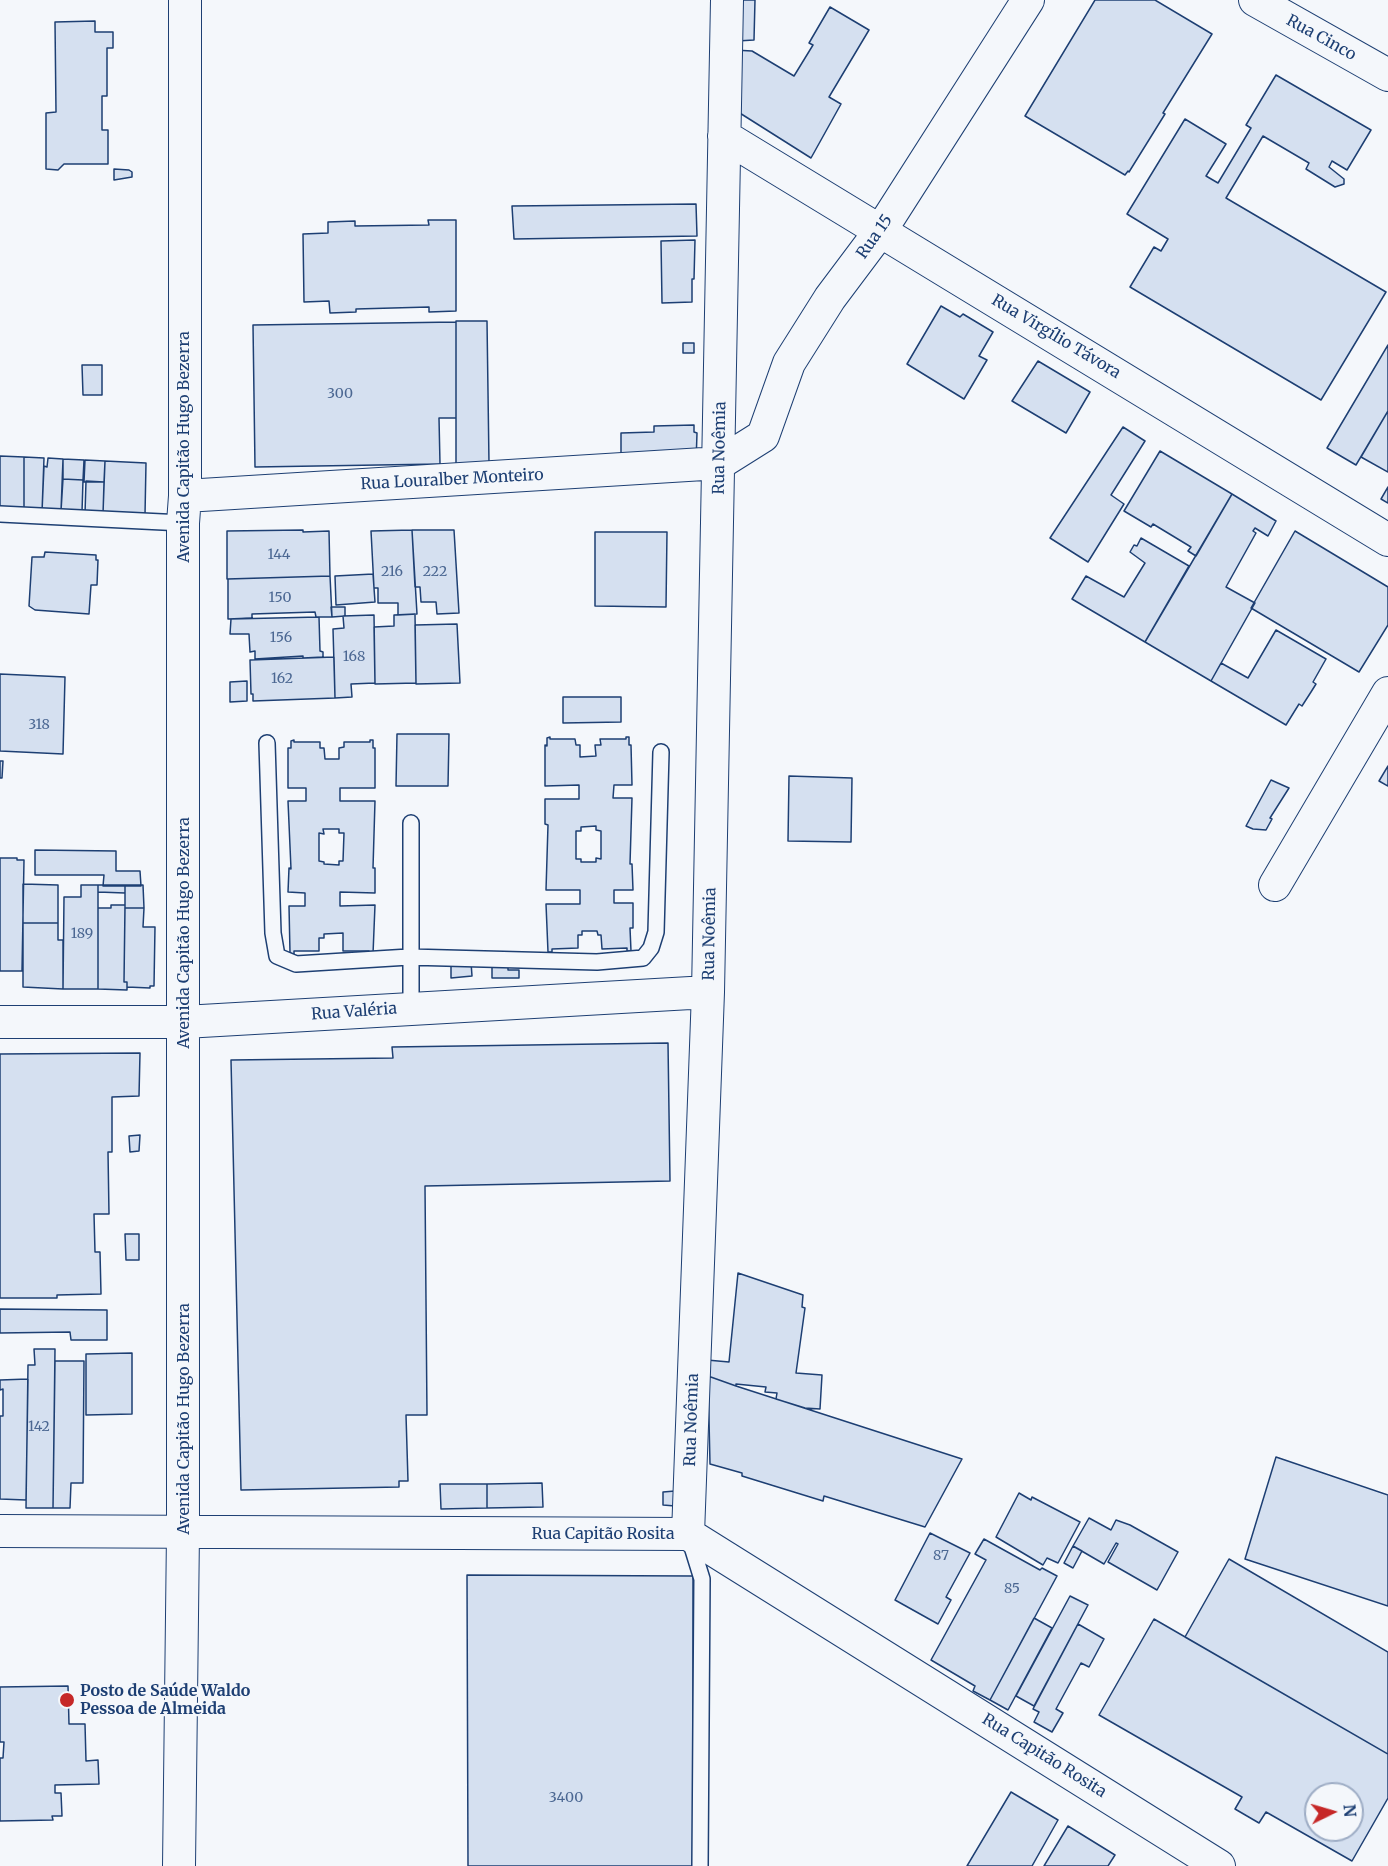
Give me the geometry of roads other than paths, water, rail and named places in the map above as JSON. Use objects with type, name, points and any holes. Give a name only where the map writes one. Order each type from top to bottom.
[{"type":"street","name":"Avenida Capitão Hugo Bezerra","points":[[179,1866],[183,1533],[185,0]]},
{"type":"street","name":"Rua Noêmia","points":[[688,1534],[708,992],[720,463],[727,0]]},
{"type":"street","name":"Rua 15","points":[[720,463],[763,436],[789,363],[830,298],[881,230],[1028,0]]},
{"type":"street","name":"Rua Cinco","points":[[1255,0],[1388,75]]},
{"type":"street","name":"Rua Virgílio Távora","points":[[724,136],[1388,540]]},
{"type":"street","name":"Rua Louralber Monteiro","points":[[184,509],[720,463]]},
{"type":"street","points":[[1275,885],[1388,693]]},
{"type":"street","name":"Rua Valéria","points":[[0,1022],[184,1022],[708,992]]},
{"type":"street","name":"Rua Capitão Rosita","points":[[0,1530],[183,1533],[688,1534],[1219,1866]]},
{"type":"lane","name":"Rua Louralber Monteiro","points":[[0,514],[184,509]]},
{"type":"lane","points":[[267,743],[273,933],[278,956],[296,964],[410,957],[597,962],[643,958],[651,948],[656,932],[661,752]]},
{"type":"lane","points":[[411,823],[411,1008]]},
{"type":"lane","name":"Rua Noêmia","points":[[688,1534],[702,1580],[700,1866]]},
{"type":"place","name":"Posto de Saúde Waldo Pessoa de Almeida","points":[[67,1700]]}]
